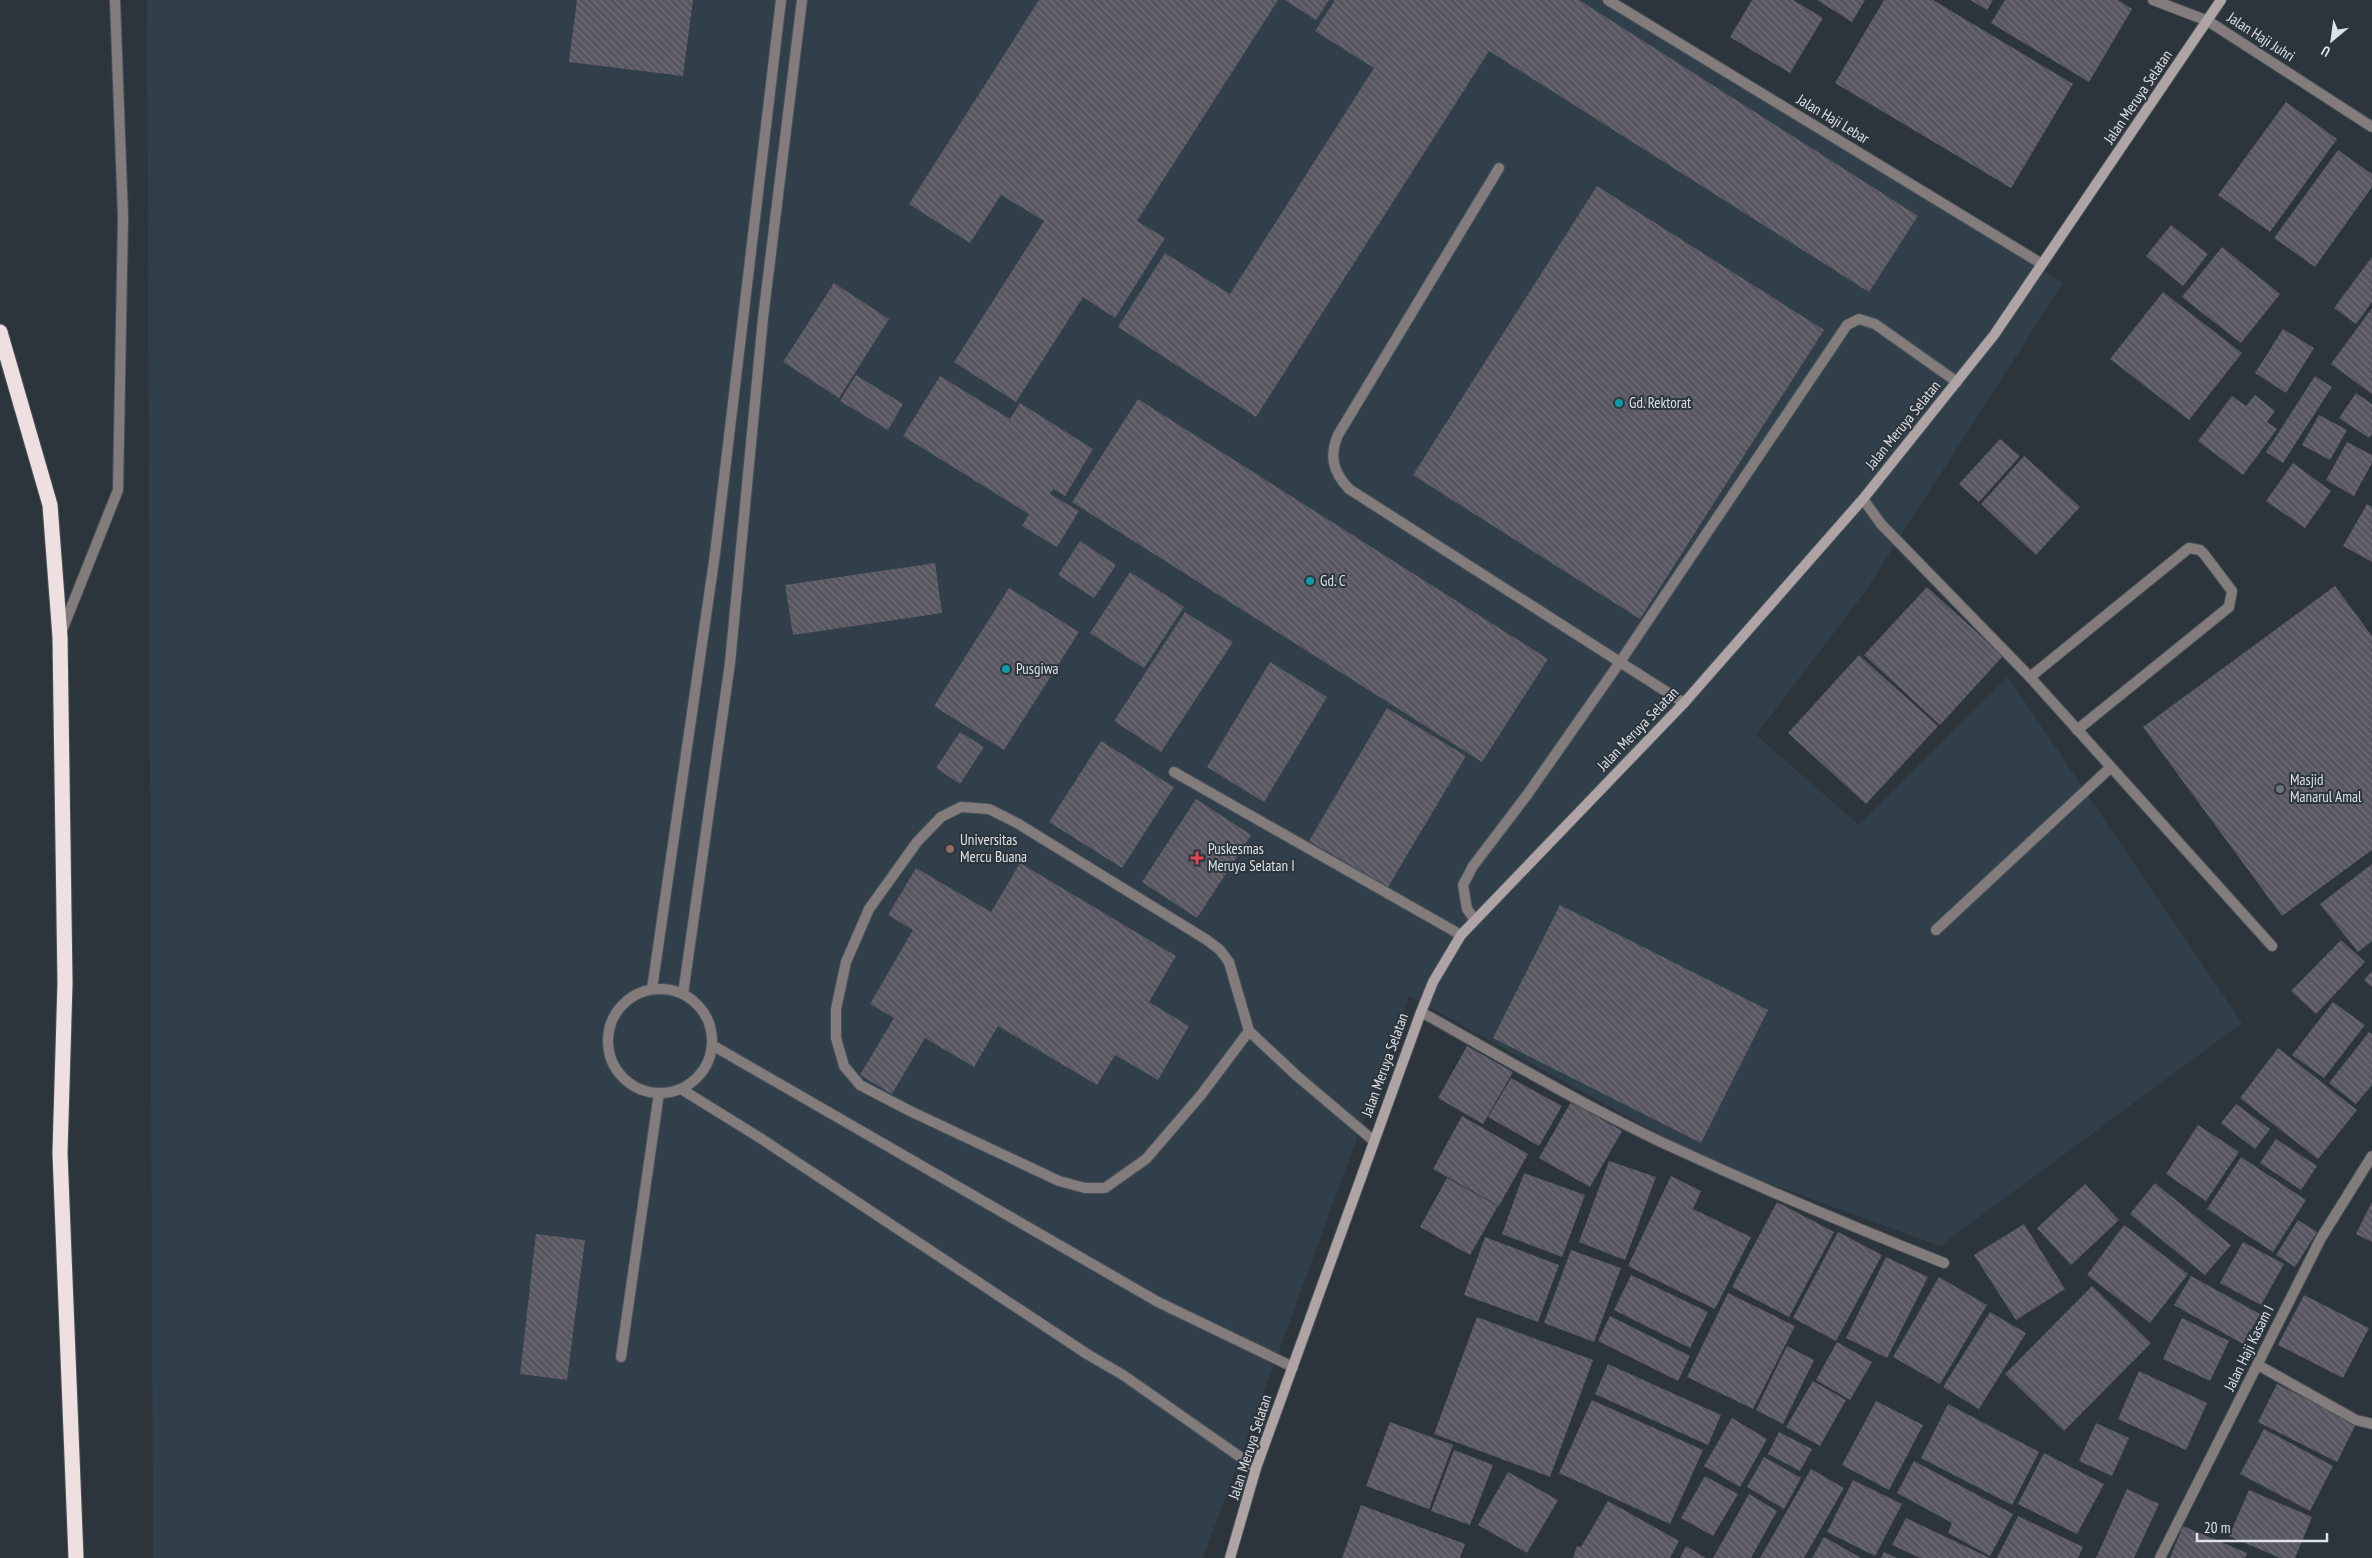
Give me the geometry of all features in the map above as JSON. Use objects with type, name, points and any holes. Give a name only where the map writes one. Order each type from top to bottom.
[{"type":"highway","points":[[0,332],[50,505],[60,637],[65,983],[60,1153],[76,1558]]},
{"type":"main road","name":"Jalan Meruya Selatan","points":[[1230,1558],[1256,1468],[1421,1012],[1433,982],[1462,935],[1684,703],[1863,499],[1994,335],[2222,0]]},
{"type":"street","points":[[60,637],[118,490],[123,217],[115,0]]},
{"type":"street","points":[[652,989],[715,554],[781,0]]},
{"type":"street","points":[[683,994],[730,663],[764,309],[802,0]]},
{"type":"street","name":"Jalan Haji Lebar","points":[[1608,0],[2042,264]]},
{"type":"street","name":"Jalan Haji Juhri","points":[[2154,0],[2208,20],[2372,127]]},
{"type":"street","points":[[1499,168],[1338,435],[1333,448],[1335,470],[1349,489],[1684,703]]},
{"type":"street","points":[[1475,920],[1467,909],[1463,885],[1473,866],[1527,795],[1620,662],[1848,325],[1859,319],[1875,324],[1957,382]]},
{"type":"street","points":[[1863,499],[1882,524],[2030,677],[2272,946]]},
{"type":"street","points":[[2030,677],[2189,548],[2200,550],[2204,554],[2232,591],[2229,606],[2077,730]]},
{"type":"street","points":[[1936,930],[2110,768]]},
{"type":"street","points":[[1174,772],[1462,935]]},
{"type":"street","points":[[1249,1031],[1201,1095],[1146,1159],[1105,1188],[1085,1188],[1059,1181],[860,1086],[844,1066],[836,1038],[836,1008],[846,962],[870,909],[917,842],[941,817],[961,807],[989,809],[1016,823],[1220,950],[1229,962],[1249,1031],[1297,1076],[1374,1141]]},
{"type":"street","points":[[652,989],[668,989],[683,994],[699,1007],[710,1024],[712,1045],[709,1058],[693,1082],[681,1089],[659,1093],[638,1088],[620,1074],[610,1055],[608,1034],[616,1012],[631,997],[652,989]]},
{"type":"street","points":[[1421,1012],[1549,1084],[1660,1141],[1853,1227],[1944,1263]]},
{"type":"street","points":[[712,1045],[1158,1302],[1293,1367]]},
{"type":"street","points":[[681,1089],[757,1136],[1087,1354],[1123,1375],[1256,1468]]},
{"type":"street","points":[[621,1358],[659,1093]]},
{"type":"street","name":"Jalan Haji Kasam I","points":[[2160,1558],[2321,1238],[2372,1156]]},
{"type":"street","points":[[2258,1365],[2356,1420],[2372,1424]]},
{"type":"shaded area","name":"Universitas Mercu Buana","points":[[147,0],[1613,0],[2063,283],[1864,593],[1756,735],[1859,825],[2008,677],[2242,1023],[1940,1246],[1710,1162],[1409,996],[1203,1558],[153,1558]]},
{"type":"building","points":[[577,0],[693,0],[683,76],[569,62]]},
{"type":"building","points":[[1039,0],[1278,0],[1137,221],[1165,238],[1115,318],[1083,297],[1016,402],[954,362],[1044,221],[1001,195],[970,243],[909,204]]},
{"type":"building","points":[[1285,0],[1329,0],[1316,20]]},
{"type":"building","points":[[1335,0],[1579,0],[1918,216],[1869,292],[1489,51],[1256,417],[1118,327],[1165,253],[1230,294],[1374,68],[1315,31]]},
{"type":"building","points":[[1752,0],[1793,0],[1823,18],[1790,73],[1730,37]]},
{"type":"building","points":[[1817,0],[1865,0],[1852,22]]},
{"type":"building","points":[[1884,0],[1933,0],[2073,84],[2011,188],[1835,83]]},
{"type":"building","points":[[1970,0],[1993,0],[1987,10]]},
{"type":"building","points":[[2005,0],[2118,0],[2132,9],[2089,82],[1991,23]]},
{"type":"building","points":[[2286,102],[2337,139],[2270,232],[2218,195]]},
{"type":"building","points":[[2338,150],[2372,174],[2372,187],[2315,267],[2274,238]]},
{"type":"building","name":"Gd. Rektorat","points":[[1597,186],[1824,330],[1640,619],[1413,475]]},
{"type":"building","points":[[2171,225],[2208,254],[2183,286],[2146,256]]},
{"type":"building","points":[[2222,247],[2280,294],[2241,343],[2182,297]]},
{"type":"building","points":[[2372,257],[2372,302],[2356,324],[2334,308]]},
{"type":"building","points":[[834,283],[889,319],[839,398],[783,362]]},
{"type":"building","points":[[2163,292],[2242,353],[2189,420],[2110,359]]},
{"type":"building","points":[[2372,308],[2372,394],[2331,364]]},
{"type":"building","points":[[2283,329],[2314,348],[2286,393],[2255,373]]},
{"type":"building","points":[[856,375],[903,404],[888,430],[840,401]]},
{"type":"building","points":[[940,376],[1010,419],[1020,403],[1093,449],[1065,496],[1053,489],[1050,494],[1079,511],[1057,547],[1022,526],[1029,514],[903,436]]},
{"type":"building","points":[[2315,376],[2332,387],[2283,463],[2266,452]]},
{"type":"building","points":[[2356,393],[2372,404],[2372,434],[2369,438],[2339,418]]},
{"type":"building","points":[[2255,395],[2275,411],[2267,422],[2277,429],[2243,475],[2198,441],[2232,396],[2246,406]]},
{"type":"building","name":"Gd. C","points":[[1138,399],[1548,659],[1482,762],[1072,502]]},
{"type":"building","points":[[2319,415],[2347,430],[2330,460],[2302,445]]},
{"type":"building","points":[[2000,439],[2020,456],[1979,502],[1959,484]]},
{"type":"building","points":[[2347,442],[2372,455],[2372,463],[2354,496],[2326,480]]},
{"type":"building","points":[[2024,456],[2080,507],[2036,555],[1981,504]]},
{"type":"building","points":[[2293,463],[2331,491],[2305,528],[2266,501]]},
{"type":"building","points":[[2367,504],[2372,507],[2372,562],[2343,546]]},
{"type":"building","points":[[1080,541],[1116,565],[1094,598],[1058,575]]},
{"type":"building","points":[[935,563],[942,613],[793,635],[785,585]]},
{"type":"building","points":[[1130,572],[1184,607],[1144,668],[1090,633]]},
{"type":"building","name":"Masjid Manarul Amal","points":[[2335,586],[2372,636],[2372,850],[2282,916],[2143,727]]},
{"type":"building","points":[[1927,587],[2003,656],[1940,725],[1864,655]]},
{"type":"building","name":"Pusgiwa","points":[[1009,588],[1079,632],[1004,750],[934,706]]},
{"type":"building","points":[[1185,612],[1233,642],[1161,752],[1114,721]]},
{"type":"building","points":[[1859,655],[1938,726],[1866,804],[1788,733]]},
{"type":"building","points":[[1270,662],[1327,697],[1264,802],[1207,767]]},
{"type":"building","points":[[1387,708],[1466,756],[1388,887],[1309,841]]},
{"type":"building","points":[[960,732],[984,747],[960,784],[936,768]]},
{"type":"building","points":[[1101,741],[1174,787],[1122,868],[1049,822]]},
{"type":"building","name":"Puskesmas Meruya Selatan I","points":[[1196,799],[1251,835],[1197,918],[1142,882]]},
{"type":"building","points":[[1020,863],[1176,956],[1149,1002],[1189,1026],[1158,1080],[1115,1055],[1097,1085],[998,1026],[974,1067],[925,1038],[892,1094],[860,1075],[894,1018],[870,1004],[913,930],[888,915],[916,868],[991,912]]},
{"type":"building","points":[[2372,864],[2372,941],[2358,952],[2320,904]]},
{"type":"building","points":[[1560,905],[1768,1010],[1701,1143],[1493,1038]]},
{"type":"building","points":[[2341,940],[2365,962],[2316,1014],[2291,991]]},
{"type":"building","points":[[2372,971],[2372,987],[2364,980]]},
{"type":"building","points":[[2333,1002],[2365,1025],[2324,1078],[2292,1055]]},
{"type":"building","points":[[2369,1032],[2372,1034],[2372,1085],[2356,1104],[2329,1083]]},
{"type":"building","points":[[1467,1046],[1513,1072],[1483,1124],[1438,1098]]},
{"type":"building","points":[[2278,1048],[2357,1110],[2318,1159],[2240,1098]]},
{"type":"building","points":[[1511,1078],[1562,1106],[1539,1146],[1488,1117]]},
{"type":"building","points":[[1571,1102],[1622,1131],[1590,1187],[1539,1158]]},
{"type":"building","points":[[2236,1104],[2270,1129],[2255,1149],[2221,1123]]},
{"type":"building","points":[[1462,1116],[1528,1154],[1499,1206],[1433,1169]]},
{"type":"building","points":[[2198,1125],[2239,1152],[2206,1201],[2166,1174]]},
{"type":"building","points":[[2276,1139],[2317,1166],[2301,1190],[2260,1163]]},
{"type":"building","points":[[2241,1157],[2306,1200],[2273,1252],[2207,1209]]},
{"type":"building","points":[[1609,1161],[1656,1177],[1625,1260],[1579,1242]]},
{"type":"building","points":[[1524,1173],[1585,1195],[1562,1257],[1502,1234]]},
{"type":"building","points":[[1671,1176],[1701,1191],[1693,1209],[1751,1237],[1715,1309],[1628,1266]]},
{"type":"building","points":[[1447,1178],[1498,1206],[1470,1255],[1420,1227]]},
{"type":"building","points":[[2155,1183],[2231,1245],[2205,1275],[2130,1214]]},
{"type":"building","points":[[2085,1184],[2119,1220],[2071,1265],[2037,1228]]},
{"type":"building","points":[[1777,1202],[1834,1232],[1789,1317],[1732,1287]]},
{"type":"building","points":[[2372,1202],[2372,1242],[2356,1234]]},
{"type":"building","points":[[2298,1220],[2317,1232],[2295,1267],[2276,1255]]},
{"type":"building","points":[[2024,1224],[2065,1289],[2016,1320],[1974,1255]]},
{"type":"building","points":[[2124,1225],[2188,1274],[2150,1323],[2087,1275]]},
{"type":"building","points":[[1838,1232],[1882,1255],[1836,1341],[1793,1318]]},
{"type":"building","points":[[536,1234],[585,1240],[567,1380],[520,1374]]},
{"type":"building","points":[[1485,1237],[1559,1265],[1538,1322],[1464,1295]]},
{"type":"building","points":[[2243,1242],[2284,1264],[2261,1305],[2220,1283]]},
{"type":"building","points":[[1571,1250],[1621,1268],[1594,1342],[1544,1323]]},
{"type":"building","points":[[1886,1257],[1928,1277],[1887,1358],[1846,1338]]},
{"type":"building","points":[[1631,1275],[1708,1312],[1690,1348],[1614,1310]]},
{"type":"building","points":[[2191,1276],[2260,1314],[2243,1344],[2174,1305]]},
{"type":"building","points":[[1939,1277],[1987,1305],[1940,1384],[1893,1357]]},
{"type":"building","points":[[2092,1286],[2151,1343],[2064,1431],[2005,1374]]},
{"type":"building","points":[[1728,1293],[1795,1326],[1753,1409],[1687,1377]]},
{"type":"building","points":[[2304,1295],[2369,1328],[2343,1378],[2278,1345]]},
{"type":"building","points":[[1990,1312],[2026,1333],[1979,1409],[1943,1387]]},
{"type":"building","points":[[1610,1316],[1690,1356],[1678,1381],[1598,1341]]},
{"type":"building","points":[[1477,1317],[1593,1360],[1550,1477],[1434,1434]]},
{"type":"building","points":[[2182,1318],[2229,1341],[2210,1381],[2163,1359]]},
{"type":"building","points":[[1837,1342],[1872,1362],[1850,1400],[1816,1380]]},
{"type":"building","points":[[1787,1346],[1814,1360],[1783,1424],[1756,1410]]},
{"type":"building","points":[[1608,1364],[1721,1415],[1708,1445],[1595,1394]]},
{"type":"building","points":[[2139,1371],[2207,1403],[2186,1450],[2118,1419]]},
{"type":"building","points":[[1813,1381],[1846,1400],[1820,1446],[1786,1427]]},
{"type":"building","points":[[2277,1384],[2356,1424],[2337,1462],[2258,1422]]},
{"type":"building","points":[[1592,1400],[1703,1450],[1670,1524],[1559,1473]]},
{"type":"building","points":[[1876,1401],[1923,1425],[1889,1490],[1842,1465]]},
{"type":"building","points":[[1948,1404],[2039,1452],[2012,1505],[1921,1458]]},
{"type":"building","points":[[1732,1418],[1767,1439],[1740,1487],[1704,1466]]},
{"type":"building","points":[[1390,1422],[1453,1445],[1429,1509],[1366,1486]]},
{"type":"building","points":[[2096,1423],[2129,1438],[2112,1476],[2079,1461]]},
{"type":"building","points":[[2264,1429],[2333,1466],[2310,1511],[2240,1474]]},
{"type":"building","points":[[1779,1432],[1812,1449],[1800,1471],[1768,1454]]},
{"type":"building","points":[[1454,1450],[1493,1465],[1470,1525],[1431,1511]]},
{"type":"building","points":[[2044,1453],[2104,1484],[2077,1534],[2018,1504]]},
{"type":"building","points":[[1764,1457],[1801,1478],[1784,1509],[1747,1487]]},
{"type":"building","points":[[1914,1461],[2013,1514],[1990,1556],[1948,1533],[1952,1523],[1897,1493]]},
{"type":"building","points":[[1811,1469],[1844,1488],[1804,1558],[1760,1558]]},
{"type":"building","points":[[1508,1472],[1558,1500],[1527,1553],[1478,1525]]},
{"type":"building","points":[[1705,1476],[1738,1494],[1713,1536],[1681,1518]]},
{"type":"building","points":[[1853,1480],[1902,1504],[1875,1556],[1827,1532]]},
{"type":"building","points":[[2127,1489],[2159,1504],[2134,1558],[2096,1558]]},
{"type":"building","points":[[2249,1490],[2312,1517],[2295,1558],[2280,1558],[2229,1536]]},
{"type":"building","points":[[1749,1494],[1777,1511],[1751,1558],[1713,1558]]},
{"type":"building","points":[[1608,1501],[1679,1541],[1670,1558],[1573,1558],[1577,1546],[1581,1547]]},
{"type":"building","points":[[1361,1505],[1465,1544],[1460,1558],[1342,1558]]},
{"type":"building","points":[[2018,1516],[2083,1547],[2078,1558],[1997,1558]]},
{"type":"building","points":[[1906,1518],[1990,1558],[1920,1558],[1892,1545]]},
{"type":"building","points":[[2183,1526],[2247,1553],[2245,1558],[2170,1558]]},
{"type":"building","points":[[1824,1537],[1861,1558],[1812,1558]]},
{"type":"building","points":[[1686,1546],[1706,1558],[1680,1558]]},
{"type":"building","points":[[1884,1552],[1897,1558],[1881,1558]]},
{"type":"place","name":"Gd. Rektorat","points":[[1619,403]]},
{"type":"place","name":"Gd. C","points":[[1310,581]]},
{"type":"place","name":"Pusgiwa","points":[[1006,669]]},
{"type":"place","name":"Masjid Manarul Amal","points":[[2280,789]]},
{"type":"place","name":"Universitas Mercu Buana","points":[[950,849]]},
{"type":"place","name":"Puskesmas Meruya Selatan I","points":[[1197,858]]}]
